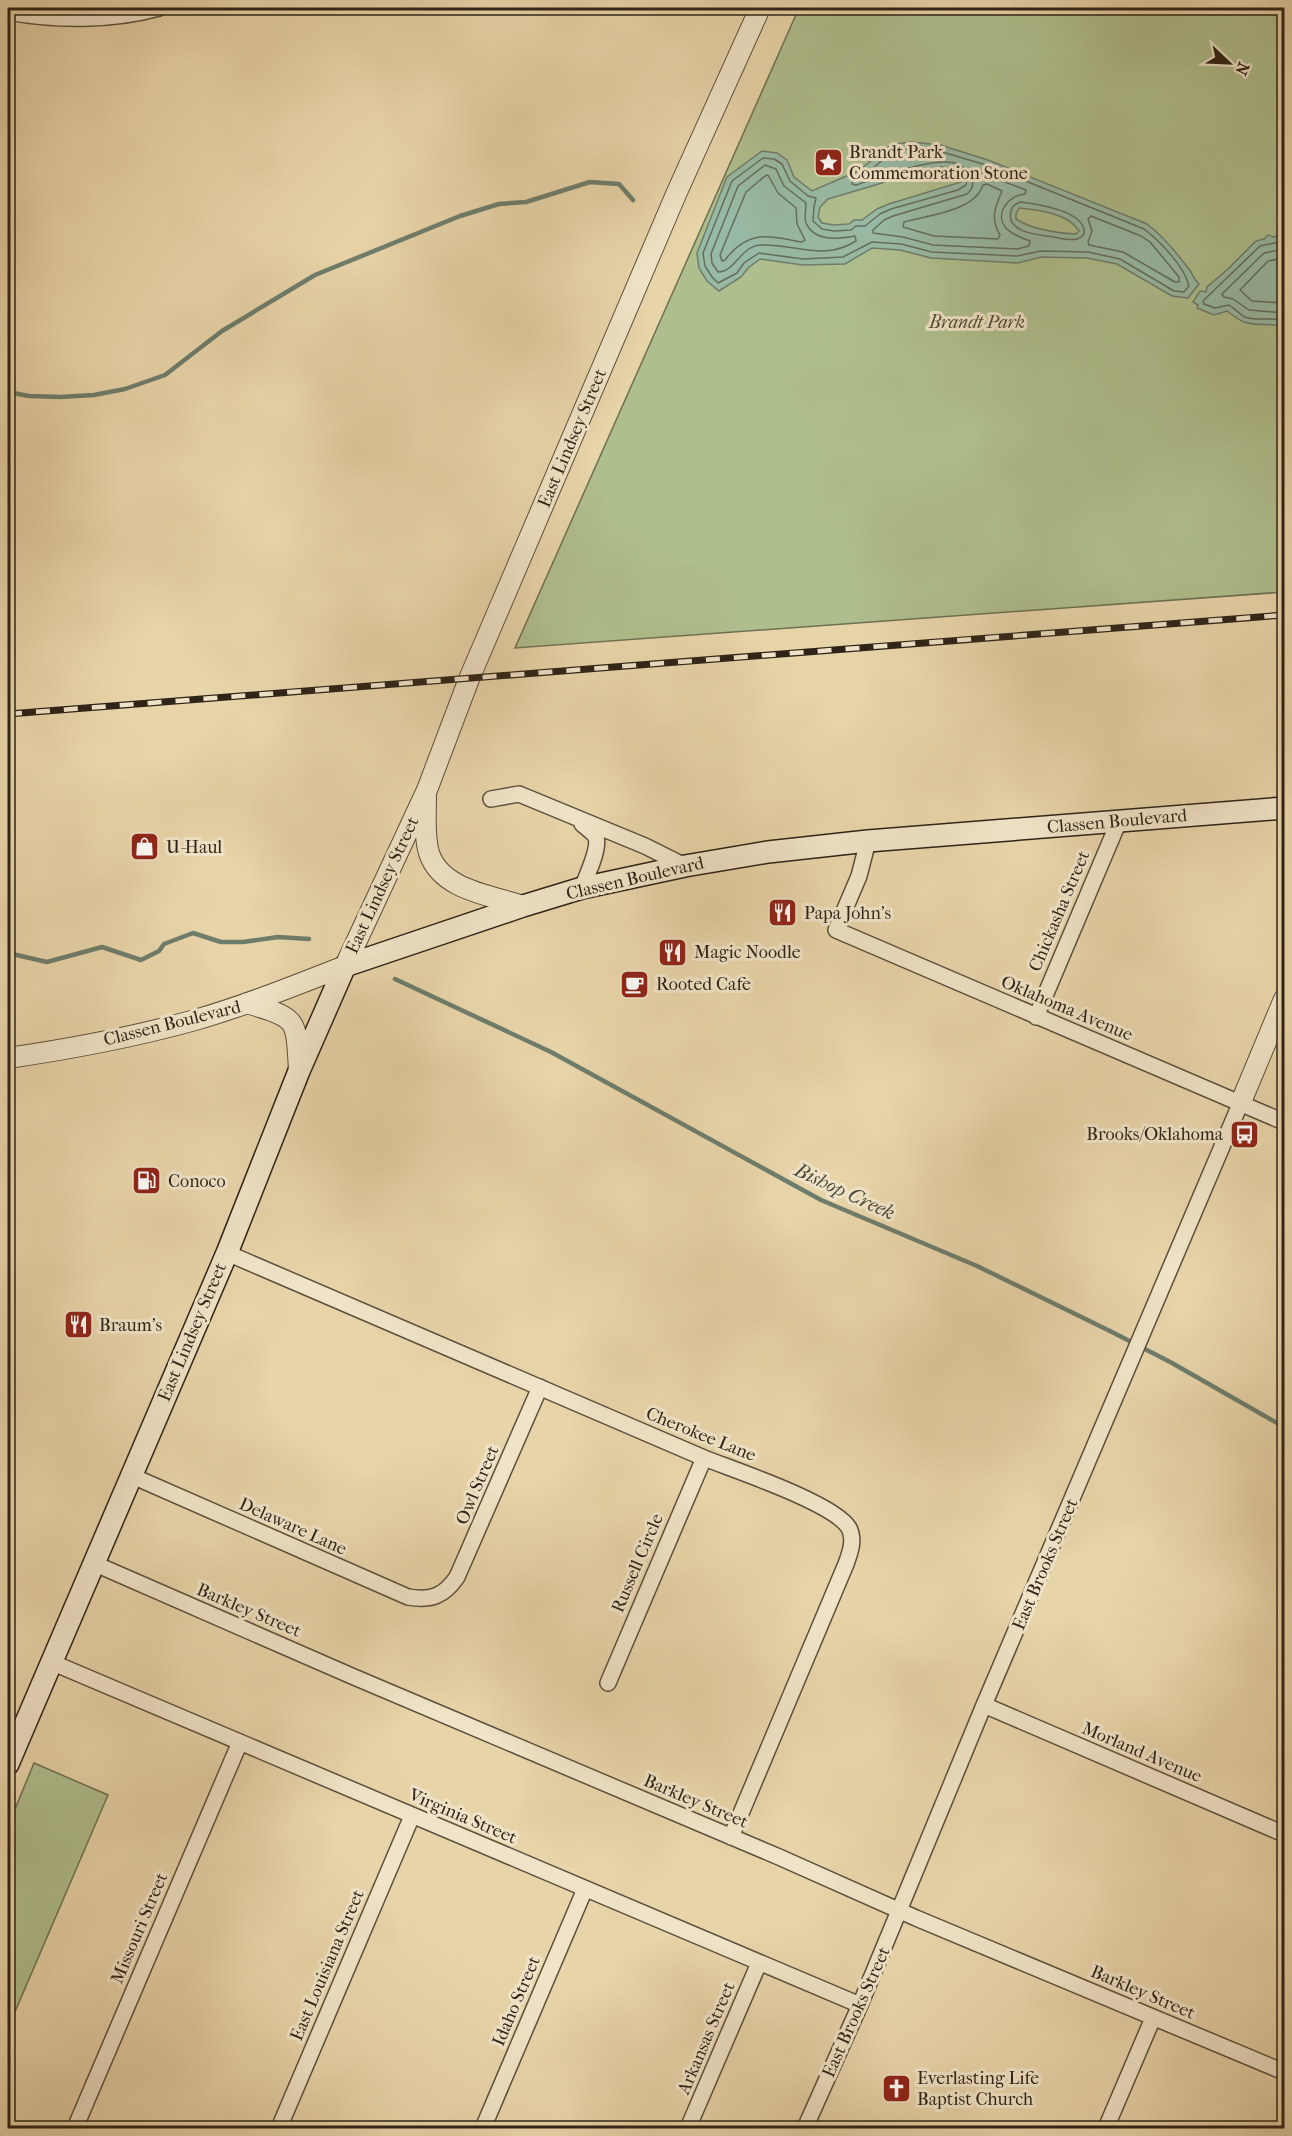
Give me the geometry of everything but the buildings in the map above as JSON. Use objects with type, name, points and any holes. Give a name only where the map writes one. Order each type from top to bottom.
[{"type":"main road","name":"Classen Boulevard","points":[[345,966],[582,888],[685,866],[768,852],[868,841],[1284,808]]},
{"type":"main road","name":"East Lindsey Street","points":[[8,1764],[227,1253],[299,1071],[345,966]]},
{"type":"street","points":[[8,12],[40,16],[98,18],[159,8]]},
{"type":"street","name":"East Lindsey Street","points":[[345,966],[426,790],[474,669],[677,192],[760,8]]},
{"type":"street","points":[[426,790],[426,831],[429,852],[444,876],[461,887],[523,906]]},
{"type":"street","points":[[490,800],[519,794],[645,846],[685,866]]},
{"type":"street","points":[[578,820],[593,833],[597,843],[582,888]]},
{"type":"street","name":"Chickasha Street","points":[[1036,1017],[1119,821]]},
{"type":"street","name":"Oklahoma Avenue","points":[[868,841],[859,876],[836,930],[1284,1122]]},
{"type":"street","name":"Classen Boulevard","points":[[8,1058],[53,1051],[193,1020],[247,1003],[345,966]]},
{"type":"street","name":"East Brooks Street","points":[[805,2128],[861,2005],[984,1705],[1284,999]]},
{"type":"street","points":[[247,1003],[281,1013],[291,1021],[297,1035],[299,1071]]},
{"type":"street","name":"Cherokee Lane","points":[[227,1253],[704,1458],[782,1488],[841,1518],[852,1538],[851,1550],[731,1837]]},
{"type":"street","name":"Owl Street","points":[[442,1594],[458,1577],[540,1387]]},
{"type":"street","name":"Russell Circle","points":[[608,1683],[704,1458]]},
{"type":"street","name":"Delaware Lane","points":[[130,1475],[408,1597],[432,1599],[442,1594]]},
{"type":"street","name":"Barkley Street","points":[[93,1563],[354,1677],[1284,2073]]},
{"type":"street","name":"Virginia Street","points":[[51,1662],[861,2005]]},
{"type":"street","name":"Morland Avenue","points":[[984,1705],[1284,1834]]},
{"type":"street","name":"Missouri Street","points":[[75,2128],[240,1742]]},
{"type":"street","name":"East Louisiana Street","points":[[279,2128],[412,1816]]},
{"type":"street","name":"Idaho Street","points":[[483,2128],[585,1888]]},
{"type":"street","name":"Arkansas Street","points":[[688,2128],[759,1963]]},
{"type":"street","points":[[1106,2128],[1153,2018]]},
{"type":"green space","name":"Brandt Park","points":[[799,8],[1284,8],[1284,592],[515,648]]},
{"type":"green space","points":[[34,1763],[108,1795],[14,2014],[8,2012],[8,1826]]},
{"type":"water","points":[[911,142],[940,145],[988,160],[1147,224],[1174,250],[1199,284],[1188,298],[1172,296],[1117,264],[1087,258],[1041,257],[1018,263],[931,258],[900,250],[872,248],[845,264],[803,265],[760,259],[741,277],[719,291],[707,281],[699,268],[697,253],[727,177],[762,151],[777,153],[787,160],[794,177],[812,191],[858,171],[891,145]],"holes":[[[941,167],[957,170],[961,175],[961,182],[889,204],[877,209],[862,220],[854,220],[849,224],[822,223],[818,217],[820,207],[828,199],[882,183],[891,178]],[[1019,208],[1060,216],[1068,220],[1079,231],[1076,234],[1061,233],[1030,226],[1016,219]]]},
{"type":"water","points":[[1284,234],[1284,327],[1249,323],[1227,311],[1214,315],[1197,308],[1198,305],[1193,302],[1200,291],[1206,292],[1207,287],[1256,241],[1268,235],[1274,237]]},
{"type":"waterway","points":[[8,392],[29,396],[94,395],[125,389],[165,375],[222,331],[315,275],[460,216],[499,204],[526,202],[590,182],[619,184],[633,200]]},
{"type":"waterway","name":"Bishop Creek","points":[[8,953],[47,962],[102,947],[141,960],[159,951],[164,944],[193,933],[221,942],[243,942],[278,937],[309,939]]},
{"type":"waterway","name":"Bishop Creek","points":[[395,979],[551,1052],[821,1200],[977,1266],[1112,1332],[1172,1363],[1284,1427]]},
{"type":"railway","points":[[8,714],[1284,615]]},
{"type":"place","name":"Brandt Park Commemoration Stone","points":[[828,162]]},
{"type":"place","name":"U-Haul","points":[[145,847]]},
{"type":"place","name":"Papa John's","points":[[783,913]]},
{"type":"place","name":"Magic Noodle","points":[[673,952]]},
{"type":"place","name":"Rooted Cafe","points":[[635,984]]},
{"type":"place","name":"Brooks/Oklahoma","points":[[1244,1134]]},
{"type":"place","name":"Conoco","points":[[147,1181]]},
{"type":"place","name":"Braum's","points":[[78,1325]]},
{"type":"place","name":"Everlasting Life Baptist Church","points":[[896,2088]]}]
